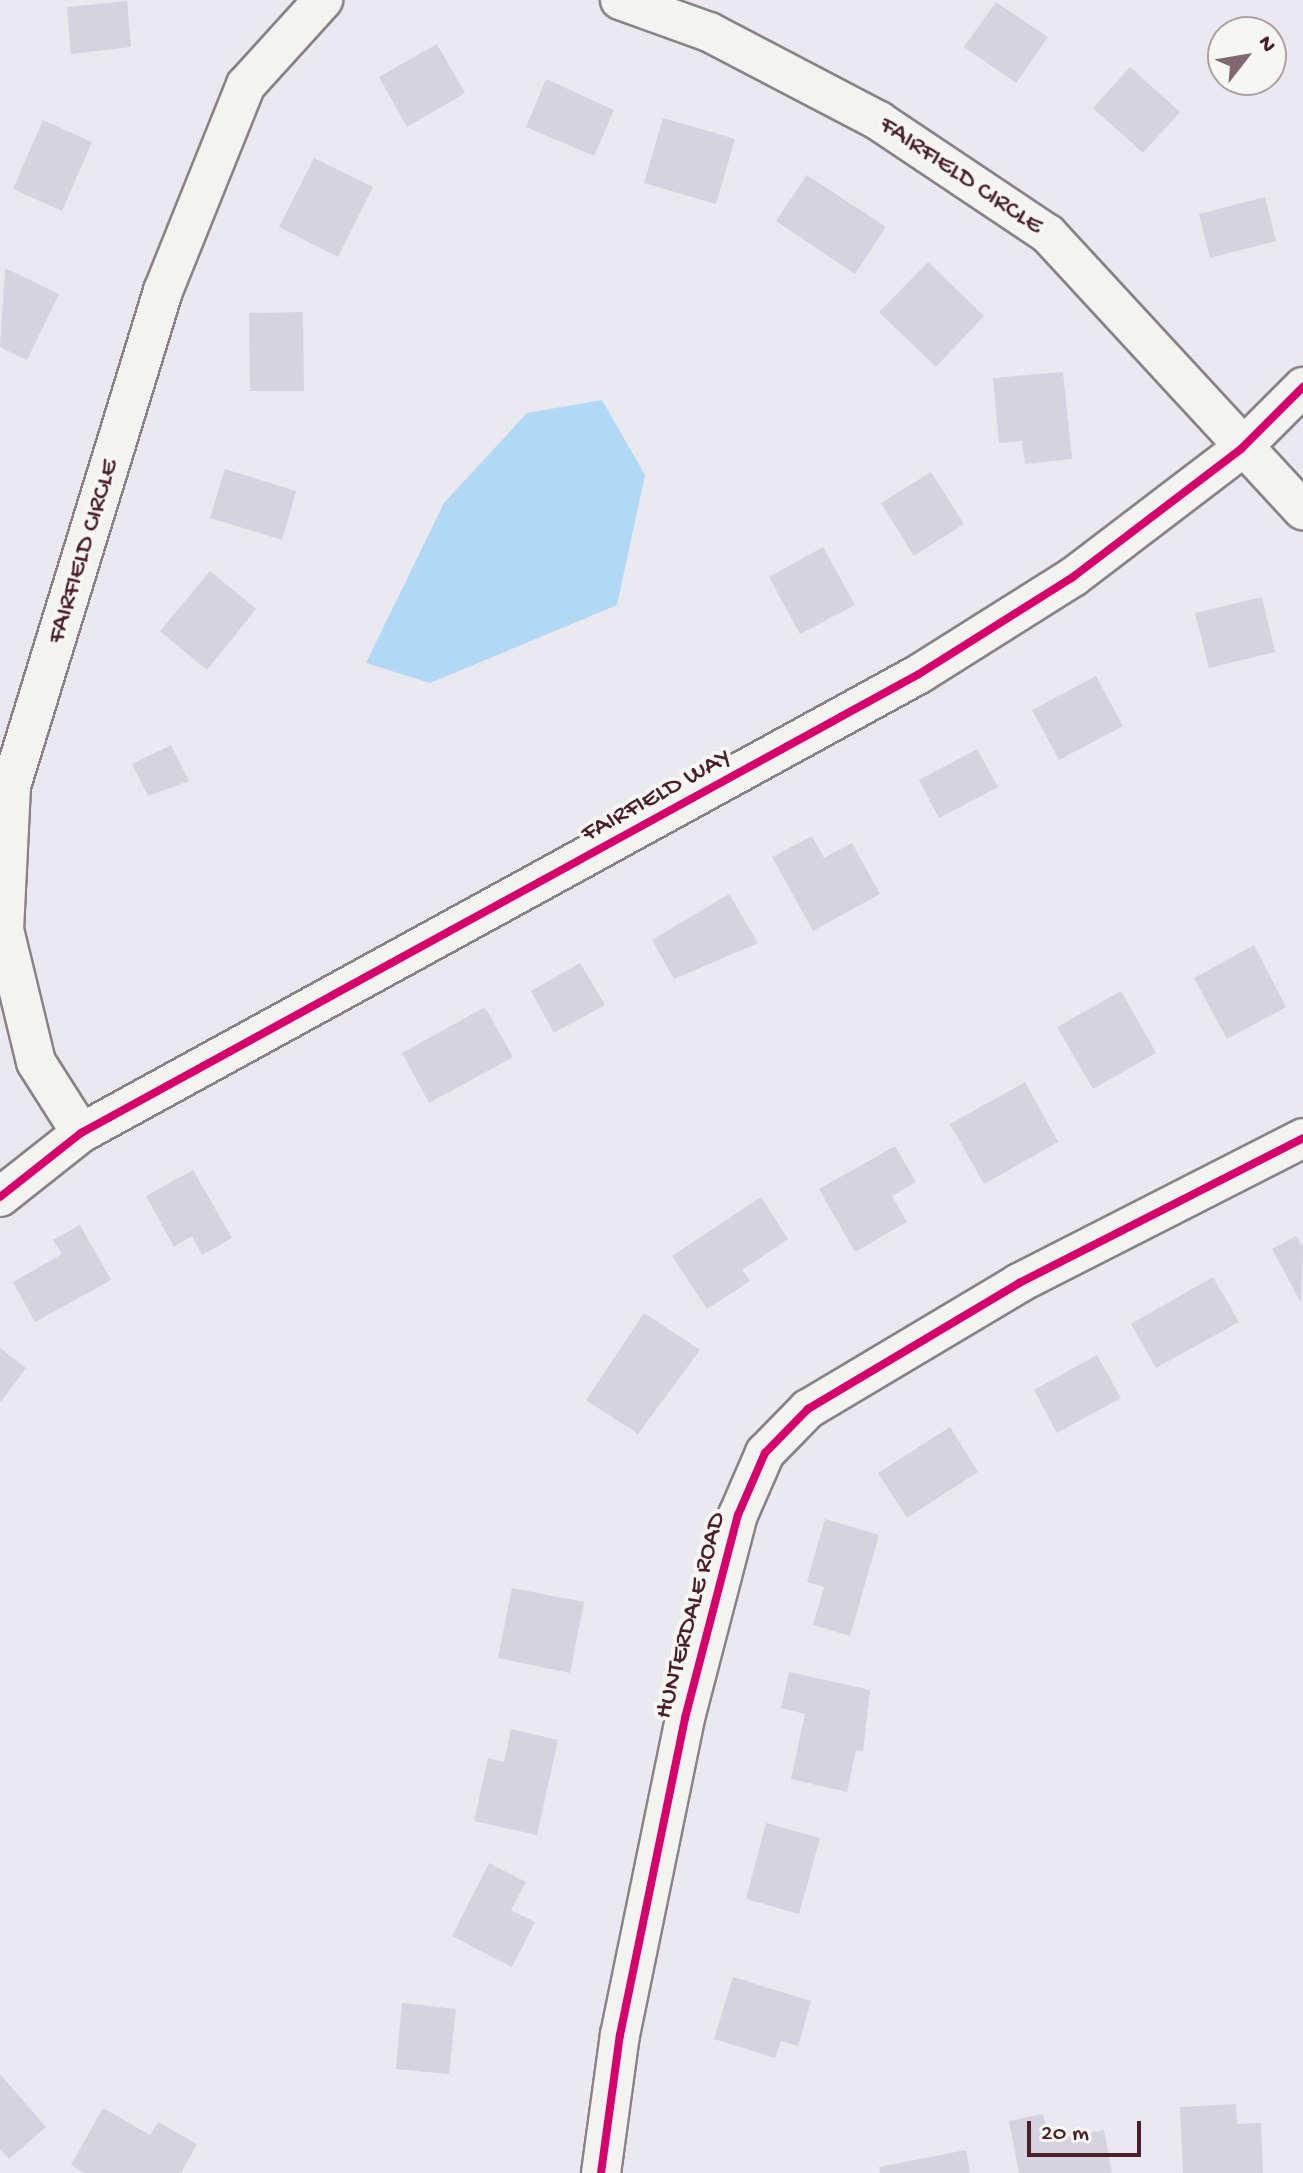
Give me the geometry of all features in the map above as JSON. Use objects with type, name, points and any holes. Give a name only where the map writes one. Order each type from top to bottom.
[{"type":"street","name":"FAIRFIELD CIRCLE","points":[[81,1133],[36,1062],[4,930],[11,786],[163,291],[246,85],[323,0]]},
{"type":"street","name":"FAIRFIELD CIRCLE","points":[[620,0],[709,32],[879,121],[1048,234],[1241,449],[1303,510]]},
{"type":"street","name":"FAIRFIELD WAY","points":[[0,1197],[81,1133],[919,674],[1073,577],[1241,449],[1303,387]]},
{"type":"street","name":"HUNTERDALE ROAD","points":[[601,2173],[620,2035],[685,1718],[738,1515],[765,1453],[808,1409],[1019,1283],[1303,1138]]},
{"type":"water","points":[[602,400],[645,475],[617,605],[430,683],[366,663],[444,503],[527,413]]},
{"type":"building","points":[[127,1],[131,47],[71,54],[67,7]]},
{"type":"building","points":[[996,2],[1048,37],[1016,83],[964,47]]},
{"type":"building","points":[[437,44],[465,93],[407,127],[379,77]]},
{"type":"building","points":[[1130,67],[1180,112],[1143,153],[1093,108]]},
{"type":"building","points":[[546,79],[614,110],[594,156],[526,127]]},
{"type":"building","points":[[663,118],[735,139],[716,204],[644,183]]},
{"type":"building","points":[[43,120],[92,142],[62,211],[13,189]]},
{"type":"building","points":[[314,158],[373,187],[338,257],[279,227]]},
{"type":"building","points":[[807,175],[886,227],[855,274],[776,221]]},
{"type":"building","points":[[1265,197],[1276,241],[1210,258],[1199,214]]},
{"type":"building","points":[[928,262],[984,316],[936,367],[879,312]]},
{"type":"building","points":[[5,268],[59,294],[27,360],[0,347]]},
{"type":"building","points":[[303,312],[304,391],[250,391],[249,313]]},
{"type":"building","points":[[1063,372],[1072,459],[1025,464],[1022,441],[999,443],[993,378]]},
{"type":"building","points":[[225,469],[296,491],[282,540],[210,518]]},
{"type":"building","points":[[931,472],[964,524],[914,556],[881,503]]},
{"type":"building","points":[[823,547],[855,605],[800,634],[769,577]]},
{"type":"building","points":[[210,571],[256,609],[207,670],[160,631]]},
{"type":"building","points":[[1262,597],[1275,652],[1209,668],[1195,613]]},
{"type":"building","points":[[1096,676],[1123,726],[1059,760],[1032,710]]},
{"type":"building","points":[[171,745],[189,781],[148,796],[132,764]]},
{"type":"building","points":[[977,749],[998,787],[939,818],[919,780]]},
{"type":"building","points":[[812,836],[824,858],[852,843],[880,894],[813,931],[772,857]]},
{"type":"building","points":[[729,894],[758,943],[674,979],[652,940]]},
{"type":"building","points":[[1254,945],[1286,1007],[1227,1039],[1194,978]]},
{"type":"building","points":[[580,963],[605,1005],[554,1033],[531,991]]},
{"type":"building","points":[[1121,991],[1156,1053],[1093,1089],[1057,1027]]},
{"type":"building","points":[[485,1007],[513,1057],[429,1103],[402,1053]]},
{"type":"building","points":[[1025,1082],[1058,1142],[984,1184],[950,1124]]},
{"type":"building","points":[[895,1146],[916,1182],[892,1196],[907,1222],[855,1252],[819,1189]]},
{"type":"building","points":[[193,1170],[232,1238],[202,1255],[192,1236],[174,1247],[146,1196]]},
{"type":"building","points":[[761,1197],[788,1239],[742,1270],[750,1281],[707,1309],[672,1256]]},
{"type":"building","points":[[80,1225],[111,1280],[35,1322],[13,1282],[62,1254],[53,1240]]},
{"type":"building","points":[[1296,1236],[1303,1247],[1301,1303],[1272,1249]]},
{"type":"building","points":[[1213,1277],[1239,1322],[1156,1368],[1131,1324]]},
{"type":"building","points":[[644,1313],[700,1350],[638,1434],[586,1400]]},
{"type":"building","points":[[0,1348],[26,1368],[0,1403]]},
{"type":"building","points":[[1097,1355],[1121,1398],[1057,1433],[1034,1390]]},
{"type":"building","points":[[950,1427],[978,1472],[907,1518],[878,1473]]},
{"type":"building","points":[[825,1519],[879,1535],[850,1636],[813,1625],[824,1587],[807,1582]]},
{"type":"building","points":[[512,1588],[584,1602],[570,1673],[498,1658]]},
{"type":"building","points":[[789,1672],[870,1690],[863,1751],[856,1750],[847,1792],[791,1779],[805,1714],[781,1708]]},
{"type":"building","points":[[511,1729],[558,1740],[537,1835],[474,1821],[488,1758],[504,1762]]},
{"type":"building","points":[[766,1823],[820,1838],[799,1914],[746,1899]]},
{"type":"building","points":[[489,1863],[526,1882],[511,1910],[535,1922],[512,1967],[452,1936]]},
{"type":"building","points":[[733,1977],[811,2001],[798,2046],[781,2041],[775,2058],[714,2039]]},
{"type":"building","points":[[402,2003],[456,2009],[449,2074],[396,2069]]},
{"type":"building","points":[[0,2074],[46,2127],[9,2159],[0,2149]]},
{"type":"building","points":[[1236,2104],[1237,2124],[1261,2123],[1263,2173],[1183,2173],[1180,2107]]},
{"type":"building","points":[[103,2108],[150,2135],[158,2122],[197,2144],[181,2173],[84,2173],[71,2165]]},
{"type":"building","points":[[1043,2114],[1049,2140],[1104,2130],[1112,2173],[1019,2173],[1009,2121]]},
{"type":"building","points":[[966,2150],[970,2173],[880,2173],[879,2167]]},
{"type":"cycle path","points":[[0,1197],[81,1133],[919,674],[1073,577],[1241,449],[1303,387]]},
{"type":"cycle path","points":[[601,2173],[620,2035],[685,1718],[738,1515],[765,1453],[808,1409],[1019,1283],[1303,1138]]}]
